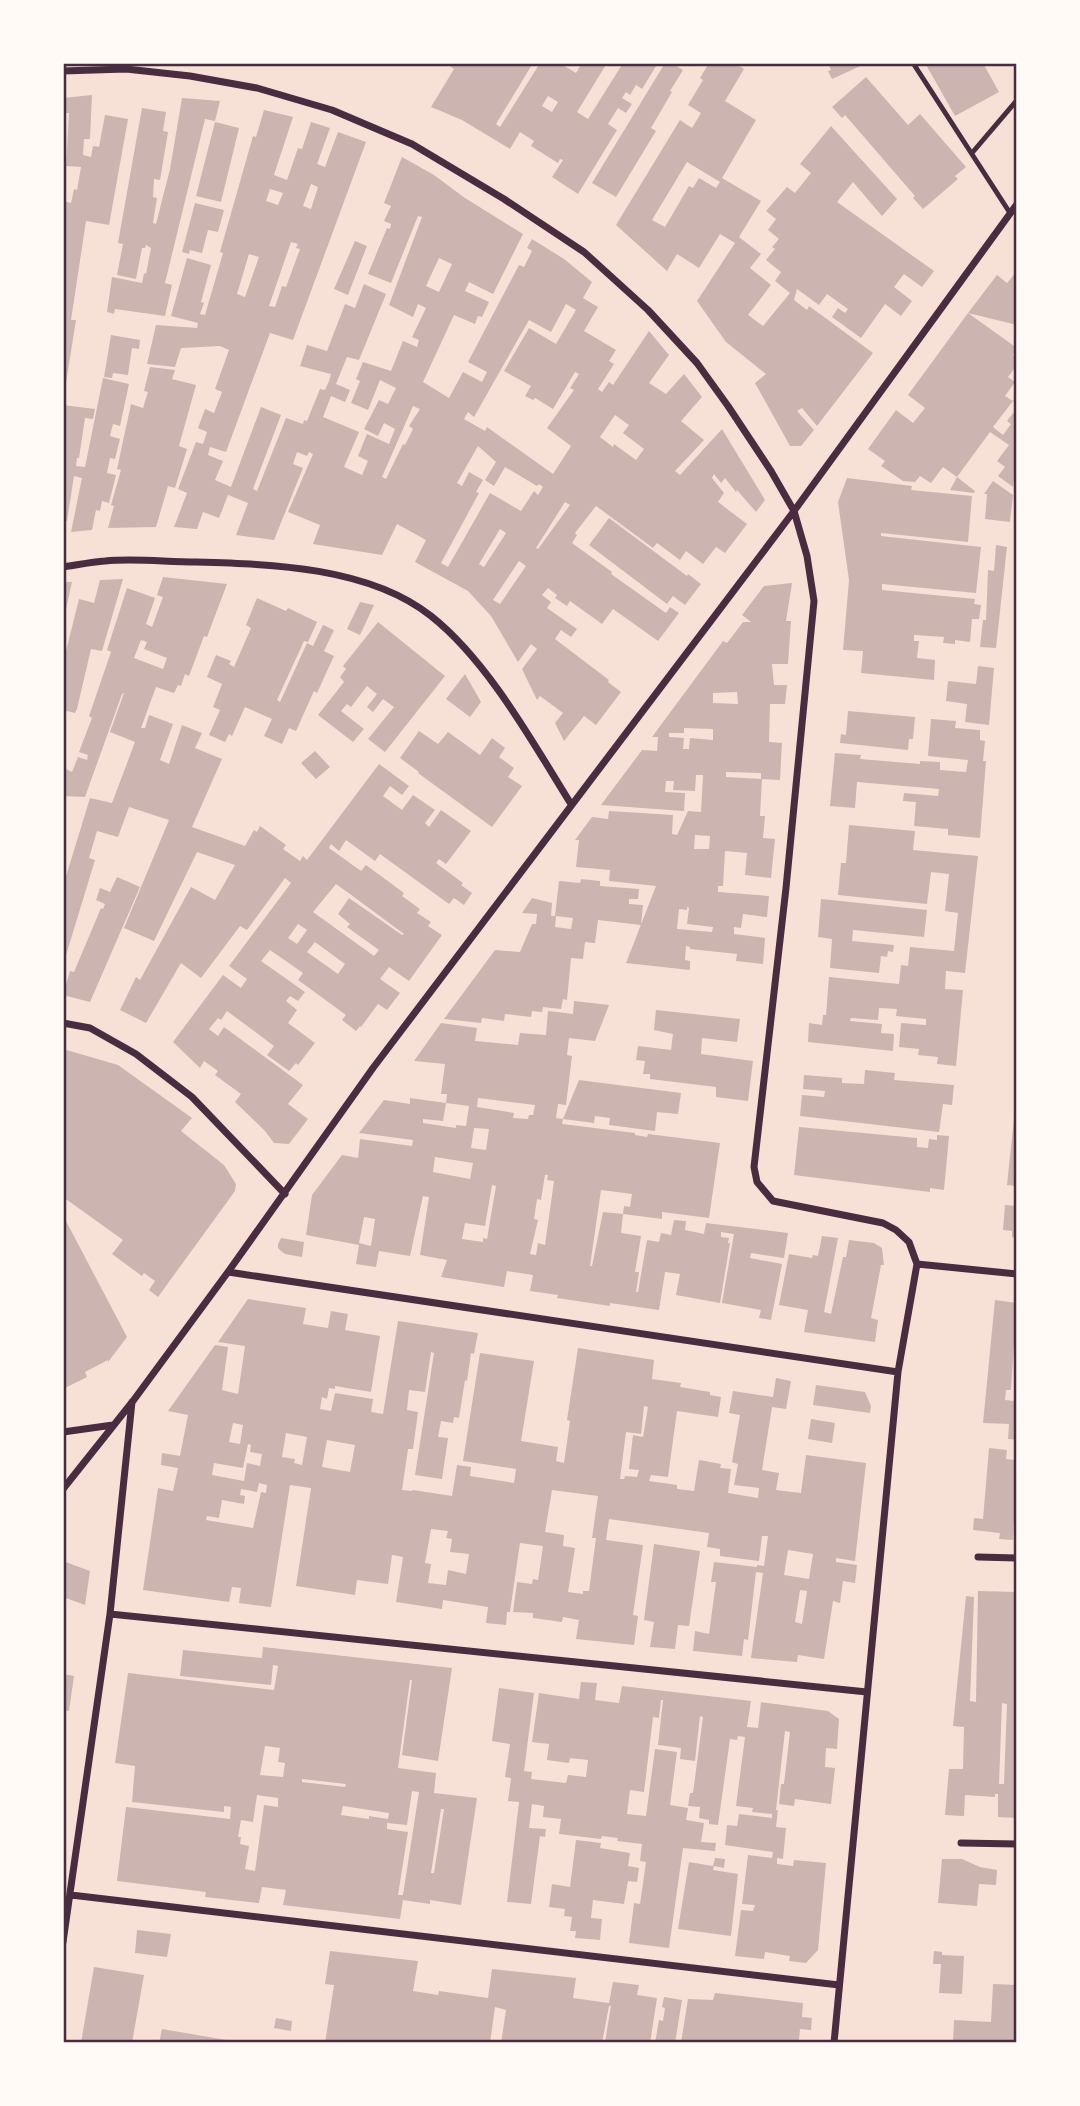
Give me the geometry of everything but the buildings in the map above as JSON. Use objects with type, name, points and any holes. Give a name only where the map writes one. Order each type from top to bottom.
[{"type":"street","points":[[63,71],[126,69],[190,76],[257,88],[332,110],[412,144],[504,199],[584,252],[648,310],[713,384],[771,471],[794,511],[807,556],[814,601],[786,888],[754,1167],[757,1182],[773,1201],[883,1223],[909,1242],[917,1264],[898,1372],[834,2043]]},
{"type":"street","points":[[63,1489],[228,1272],[373,1068],[794,511],[1017,204]]},
{"type":"street","points":[[63,567],[107,561],[264,564],[342,576],[388,591],[431,616],[473,657],[526,732],[571,804]]},
{"type":"street","points":[[63,1023],[90,1028],[136,1054],[192,1097],[285,1194]]},
{"type":"street","points":[[917,1264],[1017,1274]]},
{"type":"street","points":[[228,1272],[898,1372]]},
{"type":"street","points":[[63,1942],[110,1614],[132,1401]]},
{"type":"street","points":[[63,1432],[113,1425]]},
{"type":"street","points":[[978,1557],[1017,1558]]},
{"type":"street","points":[[110,1614],[867,1692]]},
{"type":"street","points":[[961,1843],[1017,1844]]},
{"type":"street","points":[[71,1895],[839,1985]]},
{"type":"lane","points":[[913,63],[1010,213]]},
{"type":"lane","points":[[972,153],[1017,100]]}]
